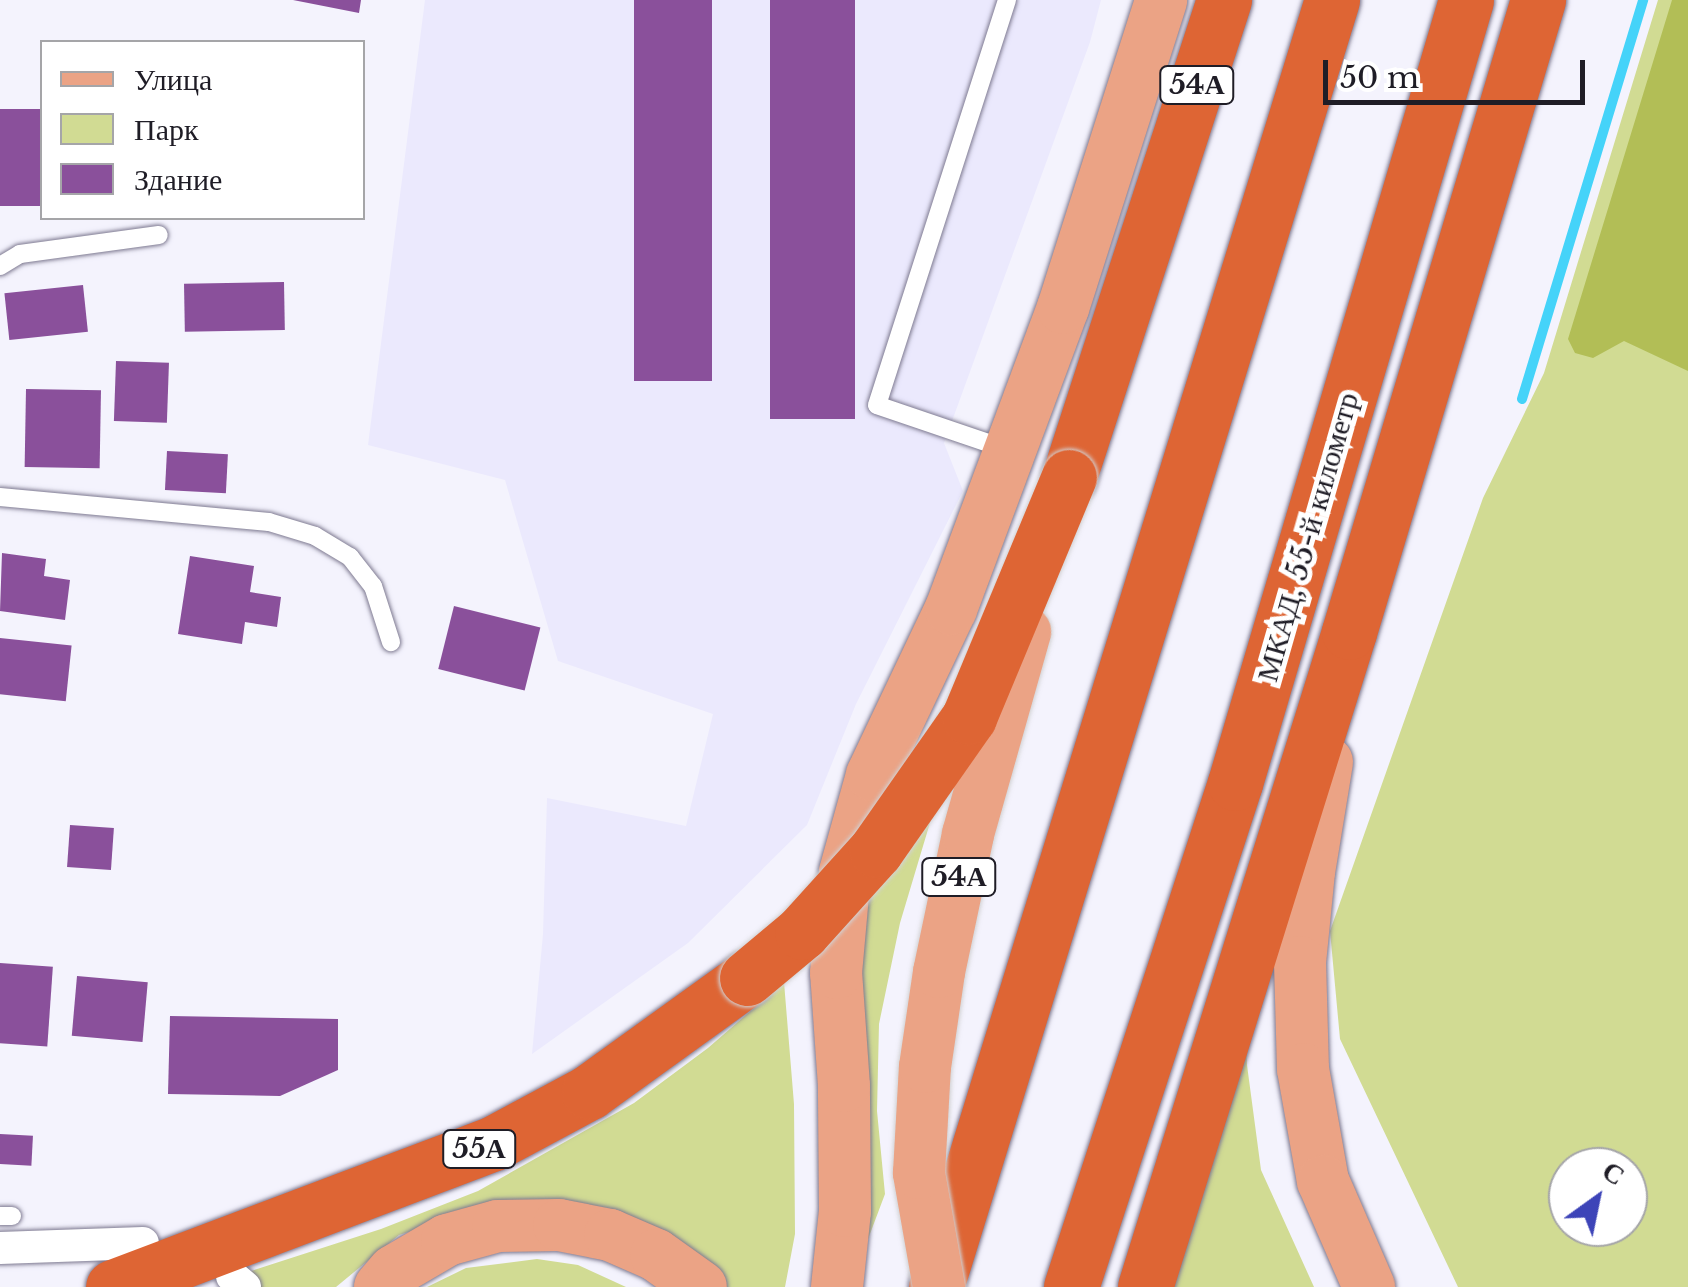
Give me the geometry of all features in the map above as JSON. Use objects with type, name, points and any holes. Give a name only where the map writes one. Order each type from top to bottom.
[{"type":"highway","name":"54А","points":[[1069,477],[1224,0]]},
{"type":"highway","points":[[937,1287],[1332,0]]},
{"type":"highway","name":"МКАД, 55-й километр","points":[[1071,1287],[1235,783],[1466,0]]},
{"type":"highway","points":[[1146,1287],[1349,632],[1538,0]]},
{"type":"highway","name":"55А","points":[[113,1287],[494,1143],[589,1092],[747,978],[802,932],[876,850],[969,716],[1069,477]]},
{"type":"main road","points":[[837,1287],[845,1193],[836,973],[845,872],[872,775],[951,608],[1063,308],[1161,0]]},
{"type":"main road","name":"54А","points":[[937,1287],[920,1173],[925,1066],[938,972],[968,834],[1069,477]]},
{"type":"main road","points":[[1349,632],[1309,872],[1300,962],[1303,1070],[1324,1181],[1369,1287]]},
{"type":"main road","points":[[380,1287],[394,1271],[448,1240],[498,1226],[560,1225],[610,1235],[656,1255],[702,1287]]},
{"type":"street","points":[[0,1248],[143,1243]]},
{"type":"lane","points":[[1008,0],[877,405],[1011,451]]},
{"type":"lane","points":[[0,266],[20,254],[159,234]]},
{"type":"lane","points":[[0,498],[269,522],[315,536],[350,558],[374,586],[391,642]]},
{"type":"shaded area","points":[[425,0],[1101,0],[1090,42],[944,443],[963,491],[856,704],[807,825],[688,943],[532,1054],[543,934],[547,798],[686,826],[713,714],[558,661],[505,480],[368,445]]},
{"type":"green space","points":[[1658,0],[1688,0],[1688,1287],[1458,1287],[1340,1039],[1330,931],[1483,498],[1544,373]]},
{"type":"green space","points":[[1672,0],[1688,0],[1688,371],[1624,341],[1593,358],[1575,353],[1568,339]]},
{"type":"green space","points":[[932,816],[900,923],[879,1024],[877,1111],[885,1194],[850,1287],[863,905]]},
{"type":"green space","points":[[784,982],[794,1104],[795,1234],[785,1287],[721,1287],[478,1210],[399,1235],[336,1287],[256,1287],[242,1274],[381,1229],[478,1191],[634,1103],[708,1048]]},
{"type":"green space","points":[[1244,994],[1247,1065],[1261,1170],[1314,1287],[1157,1287]]},
{"type":"green space","points":[[537,1259],[578,1265],[626,1287],[427,1287],[466,1268]]},
{"type":"building","points":[[293,0],[361,0],[359,13]]},
{"type":"building","points":[[634,0],[712,0],[712,381],[634,381]]},
{"type":"building","points":[[770,0],[855,0],[855,419],[770,419]]},
{"type":"building","points":[[0,109],[40,109],[40,206],[0,206]]},
{"type":"building","points":[[284,282],[285,330],[185,332],[184,284]]},
{"type":"building","points":[[83,285],[88,332],[9,340],[4,293]]},
{"type":"building","points":[[116,361],[169,363],[167,423],[114,421]]},
{"type":"building","points":[[26,389],[101,390],[100,468],[25,467]]},
{"type":"building","points":[[167,451],[228,454],[226,493],[165,490]]},
{"type":"building","points":[[2,553],[46,559],[44,576],[70,580],[65,620],[0,611]]},
{"type":"building","points":[[190,556],[254,566],[250,592],[281,597],[277,627],[245,622],[242,644],[178,634]]},
{"type":"building","points":[[454,606],[540,628],[525,691],[438,669]]},
{"type":"building","points":[[0,638],[72,646],[66,701],[0,694]]},
{"type":"building","points":[[70,825],[114,828],[111,870],[67,867]]},
{"type":"building","points":[[0,963],[53,967],[47,1047],[0,1043]]},
{"type":"building","points":[[77,976],[148,982],[143,1042],[72,1036]]},
{"type":"building","points":[[170,1016],[338,1019],[338,1070],[280,1096],[168,1094]]},
{"type":"building","points":[[0,1134],[33,1136],[31,1166],[0,1164]]},
{"type":"waterway","points":[[1522,399],[1643,0]]}]
